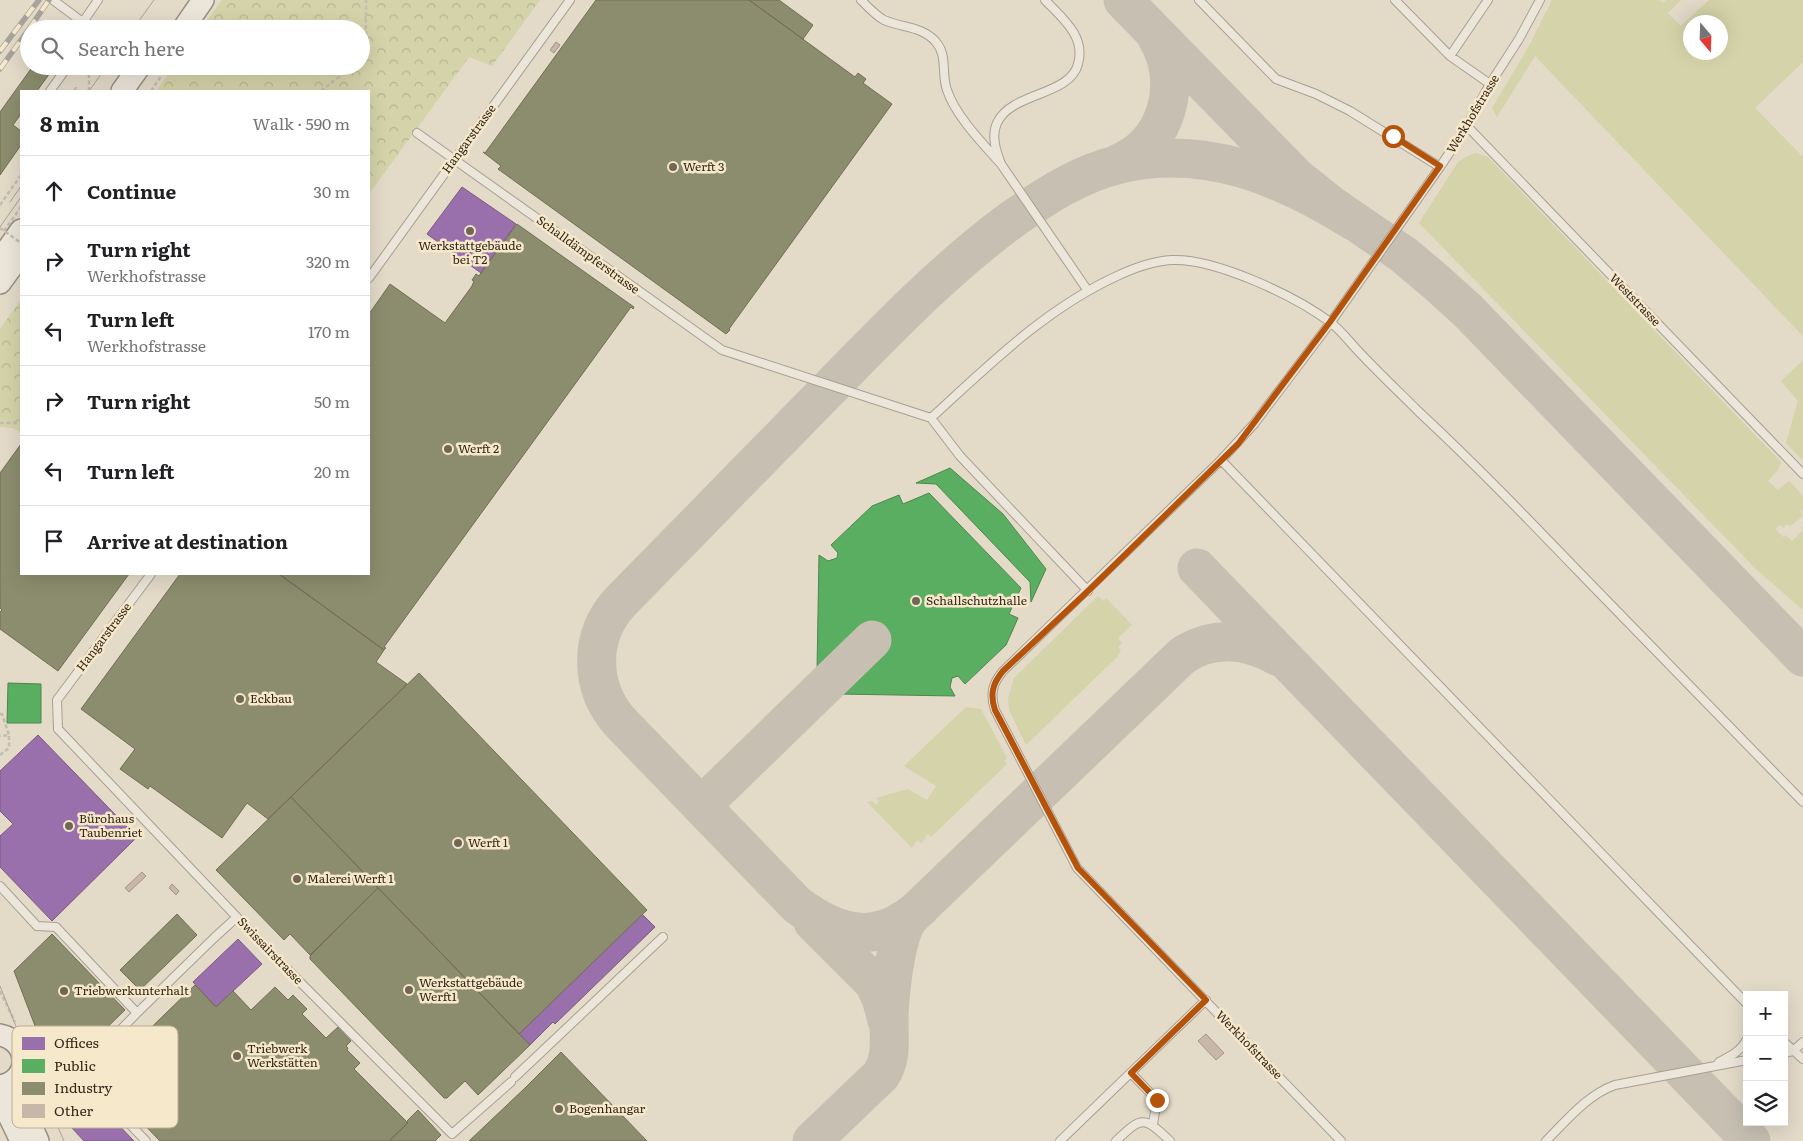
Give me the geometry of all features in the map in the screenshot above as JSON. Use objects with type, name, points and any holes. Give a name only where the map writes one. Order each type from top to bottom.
[{"type":"main road","points":[[173,20],[187,0]]},
{"type":"main road","points":[[189,20],[203,0]]},
{"type":"main road","points":[[123,90],[134,75]]},
{"type":"main road","points":[[139,90],[150,75]]},
{"type":"main road","points":[[0,260],[13,230]]},
{"type":"main road","points":[[0,284],[20,255]]},
{"type":"main road","points":[[2,1032],[12,1040]]},
{"type":"main road","points":[[0,1098],[12,1124]]},
{"type":"main road","points":[[14,1128],[20,1141]]},
{"type":"main road","points":[[33,1128],[38,1141]]},
{"type":"lane","points":[[53,0],[80,20]]},
{"type":"lane","points":[[84,20],[98,0]]},
{"type":"lane","name":"Hangarstrasse","points":[[370,277],[570,0]]},
{"type":"lane","points":[[861,0],[880,17],[922,31],[935,41],[942,54],[946,88],[949,95],[973,132],[1001,164],[1088,291]]},
{"type":"lane","points":[[1001,164],[995,148],[996,124],[1000,118],[1004,113],[1022,102],[1066,81],[1077,68],[1080,54],[1077,38],[1068,24],[1045,0]]},
{"type":"lane","points":[[1199,0],[1276,79],[1316,94],[1350,111],[1440,166]]},
{"type":"lane","points":[[1396,0],[1450,56],[1490,84]]},
{"type":"lane","points":[[1450,56],[1488,0]]},
{"type":"lane","name":"Werkhofstrasse","points":[[1341,1141],[1078,868],[1008,736],[992,702],[992,693],[994,685],[1003,671],[1222,460],[1254,424],[1330,322],[1467,126],[1490,84],[1519,40],[1540,0]]},
{"type":"lane","points":[[51,90],[62,75]]},
{"type":"lane","name":"Weststrasse","points":[[1467,126],[1803,474]]},
{"type":"lane","name":"Schalldämpferstrasse","points":[[417,133],[722,350],[932,418]]},
{"type":"lane","points":[[1088,591],[960,456],[932,418],[1018,339],[1069,302],[1088,291],[1139,268],[1172,260],[1221,268],[1286,295],[1330,322],[1390,384],[1456,446],[1803,802]]},
{"type":"lane","points":[[1222,460],[1743,1001]]},
{"type":"lane","name":"Hangarstrasse","points":[[57,700],[150,575]]},
{"type":"lane","name":"Swissairstrasse","points":[[57,700],[58,729],[237,917],[452,1134]]},
{"type":"lane","points":[[0,886],[37,926],[56,927],[137,1013]]},
{"type":"lane","points":[[124,1026],[237,917]]},
{"type":"lane","points":[[445,1141],[513,1080],[663,937]]},
{"type":"lane","points":[[1060,1141],[1206,1000]]},
{"type":"lane","points":[[1788,1052],[1793,1051],[1803,1042]]},
{"type":"lane","points":[[1709,1067],[1737,1052],[1743,1045]]},
{"type":"lane","points":[[1788,1046],[1803,1059]]},
{"type":"lane","points":[[1546,1141],[1589,1099],[1605,1089],[1615,1085],[1743,1061]]},
{"type":"lane","points":[[1131,1073],[1157,1100],[1153,1124]]},
{"type":"lane","points":[[1116,1141],[1134,1124],[1140,1122],[1153,1124],[1170,1141]]},
{"type":"lane","points":[[133,1128],[146,1141]]},
{"type":"path","points":[[366,0],[366,20]]},
{"type":"path","points":[[89,75],[89,90]]},
{"type":"path","points":[[152,90],[162,75]]},
{"type":"path","points":[[322,90],[341,75]]},
{"type":"path","points":[[0,205],[20,176]]},
{"type":"path","points":[[13,230],[20,210]]},
{"type":"path","points":[[0,228],[13,230],[20,241]]},
{"type":"path","points":[[0,423],[20,423]]},
{"type":"path","points":[[0,714],[2,714],[9,735],[9,748],[0,755]]},
{"type":"path","points":[[0,736],[9,735]]},
{"type":"green space","points":[[222,0],[540,0],[492,66],[469,57],[370,193],[370,90],[157,90],[168,75],[370,75],[370,20],[208,20]]},
{"type":"green space","points":[[1552,0],[1659,0],[1663,3],[1666,0],[1681,0],[1668,13],[1681,26],[1683,24],[1683,60],[1728,60],[1728,15],[1693,15],[1709,0],[1803,0],[1803,62],[1755,108],[1803,157],[1803,336],[1535,56],[1497,117],[1492,108],[1529,46]]},
{"type":"green space","points":[[1475,153],[1488,157],[1781,462],[1778,470],[1768,481],[1778,490],[1789,481],[1803,496],[1803,509],[1801,512],[1803,516],[1790,526],[1787,524],[1783,528],[1780,525],[1775,529],[1783,537],[1786,535],[1792,541],[1803,530],[1803,610],[1756,569],[1419,223],[1458,162]]},
{"type":"green space","points":[[20,300],[20,432],[12,428],[0,427],[0,329]]},
{"type":"green space","points":[[1803,360],[1803,461],[1786,443],[1798,401],[1781,381]]},
{"type":"green space","points":[[1098,596],[1103,601],[1106,598],[1132,625],[1118,638],[1122,643],[1118,647],[1121,650],[1117,657],[1026,745],[1009,710],[1008,698],[1014,678]]},
{"type":"green space","points":[[966,707],[981,709],[1007,758],[1004,761],[1007,764],[931,837],[928,834],[921,843],[917,840],[912,848],[867,802],[872,801],[876,805],[879,801],[876,798],[908,789],[927,800],[936,786],[904,766]]},
{"type":"building: Offices","name":"Werkstattgebäude bei T2","points":[[462,187],[516,224],[481,273],[427,234]]},
{"type":"building: Offices","name":"Bürohaus Taubenriet","points":[[38,735],[137,837],[52,921],[0,867],[0,836],[13,824],[0,811],[0,771]]},
{"type":"building: Offices","points":[[642,914],[655,927],[555,1024],[553,1022],[530,1045],[519,1034]]},
{"type":"building: Offices","points":[[238,939],[262,964],[216,1007],[193,982]]},
{"type":"building: Offices","points":[[72,1128],[122,1128],[134,1141],[84,1141]]},
{"type":"building: Public","name":"Schallschutzhalle","points":[[950,468],[1003,514],[1046,569],[1031,602],[1030,582],[936,484],[916,483]]},
{"type":"building: Public","name":"Schallschutzhalle","points":[[929,493],[1021,588],[1009,614],[1018,618],[1006,645],[965,684],[958,676],[952,678],[950,687],[955,696],[839,694],[833,685],[835,676],[831,678],[826,677],[817,671],[819,555],[828,561],[837,558],[838,553],[831,545],[872,506],[899,495],[903,504]]},
{"type":"building: Public","points":[[8,683],[41,684],[41,723],[7,723]]},
{"type":"building: Industry","name":"Werft 3","points":[[596,0],[749,0],[855,77],[858,73],[866,79],[863,83],[892,104],[726,334],[498,169],[501,166],[483,152],[485,153]]},
{"type":"building: Industry","points":[[749,0],[779,0],[813,25],[803,39]]},
{"type":"building: Industry","points":[[27,75],[49,75],[38,90],[20,90],[20,115],[13,125],[20,130],[20,146],[0,175],[0,112]]},
{"type":"building: Industry","name":"Werft 2","points":[[517,224],[634,307],[633,309],[631,307],[384,647],[386,648],[384,650],[280,575],[370,575],[370,313],[390,284],[445,323],[472,286],[474,281],[472,280],[476,274],[479,276]]},
{"type":"building: Industry","points":[[20,445],[20,575],[128,575],[58,671],[0,629],[0,612],[2,610],[0,608],[0,473]]},
{"type":"building: Industry","name":"Eckbau","points":[[179,575],[280,575],[384,650],[376,662],[407,684],[268,819],[247,803],[222,838],[150,786],[148,789],[120,769],[135,749],[81,709]]},
{"type":"building: Industry","name":"Werft 1","points":[[419,673],[647,910],[519,1034],[291,797]]},
{"type":"building: Industry","name":"Malerei Werft 1","points":[[291,797],[378,888],[310,955],[290,934],[284,940],[216,870]]},
{"type":"building: Industry","name":"Werkstattgebäude Werft1","points":[[378,888],[530,1045],[478,1095],[465,1081],[447,1098],[444,1098],[310,959],[310,956]]},
{"type":"building: Industry","points":[[177,914],[197,935],[140,990],[120,970]]},
{"type":"building: Industry","name":"Triebwerkunterhalt","points":[[52,934],[125,1010],[109,1026],[35,1026],[14,971]]},
{"type":"building: Industry","name":"Triebwerk Werkstätten","points":[[195,985],[216,1007],[233,991],[251,1010],[275,987],[288,1000],[293,995],[307,1009],[302,1014],[326,1038],[338,1027],[351,1041],[346,1046],[347,1050],[360,1063],[354,1069],[408,1123],[389,1141],[160,1141],[147,1128],[178,1128],[178,1026],[153,1026]]},
{"type":"building: Industry","name":"Bogenhangar","points":[[561,1052],[647,1141],[469,1141],[525,1088]]},
{"type":"building: Industry","points":[[418,1110],[441,1135],[435,1141],[389,1141],[408,1123],[406,1122]]},
{"type":"building: Other","points":[[556,42],[560,45],[554,53],[550,50]]},
{"type":"building: Other","points":[[142,872],[146,876],[129,892],[125,888]]},
{"type":"building: Other","points":[[172,884],[179,891],[176,895],[169,888]]},
{"type":"building: Other","points":[[1206,1034],[1224,1053],[1216,1060],[1198,1041]]},
{"type":"taxiway","points":[[1123,0],[1296,177],[1331,205],[1404,255],[1468,311],[1803,657]]},
{"type":"taxiway","points":[[1117,164],[1134,155],[1148,142],[1159,127],[1166,111],[1169,93],[1169,74],[1165,56],[1157,38]]},
{"type":"taxiway","points":[[921,907],[890,927],[875,932],[859,932],[844,930],[829,924],[797,905],[621,723],[610,709],[598,678],[597,662],[598,646],[610,615],[668,552],[932,286],[1010,221],[1062,187],[1105,168],[1120,164],[1152,159],[1183,158],[1243,169],[1272,179],[1300,191],[1355,222]]},
{"type":"taxiway","points":[[1197,568],[1751,1141]]},
{"type":"taxiway","points":[[701,806],[872,640]]},
{"type":"taxiway","points":[[812,1141],[885,1069],[889,1049],[889,1011],[894,967],[900,938],[910,917],[1182,656],[1206,645],[1230,642],[1255,646],[1279,657]]},
{"type":"taxiway","points":[[813,922],[874,983],[881,998],[887,1020]]},
{"type":"tram line","points":[[140,20],[154,0]]},
{"type":"tram line","points":[[90,90],[101,75]]},
{"type":"tram line","points":[[10,202],[20,187]]},
{"type":"tram line","points":[[0,227],[20,198]]},
{"type":"tram line","points":[[0,986],[16,1026]]},
{"type":"tram line","points":[[58,1128],[64,1141]]},
{"type":"railway","points":[[24,20],[39,0]]},
{"type":"railway","points":[[35,20],[49,0]]},
{"type":"railway","points":[[0,51],[20,25]]},
{"type":"railway","points":[[0,69],[20,41]]},
{"type":"place","name":"Werft 3","points":[[673,167]]},
{"type":"place","name":"Werkstattgebäude bei T2","points":[[470,231]]},
{"type":"place","name":"Werft 2","points":[[448,449]]},
{"type":"place","name":"Schallschutzhalle","points":[[916,601]]},
{"type":"place","name":"Eckbau","points":[[240,699]]},
{"type":"place","name":"Bürohaus Taubenriet","points":[[69,826]]},
{"type":"place","name":"Werft 1","points":[[458,843]]},
{"type":"place","name":"Malerei Werft 1","points":[[297,879]]},
{"type":"place","name":"Werkstattgebäude Werft1","points":[[409,990]]},
{"type":"place","name":"Triebwerkunterhalt","points":[[64,991]]},
{"type":"place","name":"Triebwerk Werkstätten","points":[[237,1056]]},
{"type":"place","name":"Bogenhangar","points":[[559,1109]]},
{"type":"route","points":[[1157,1100],[1131,1073],[1206,1000],[1078,868],[1070,856],[995,710],[992,702],[992,693],[998,677],[1003,671],[1088,591],[1238,444],[1330,322],[1440,166],[1393,136]]}]
